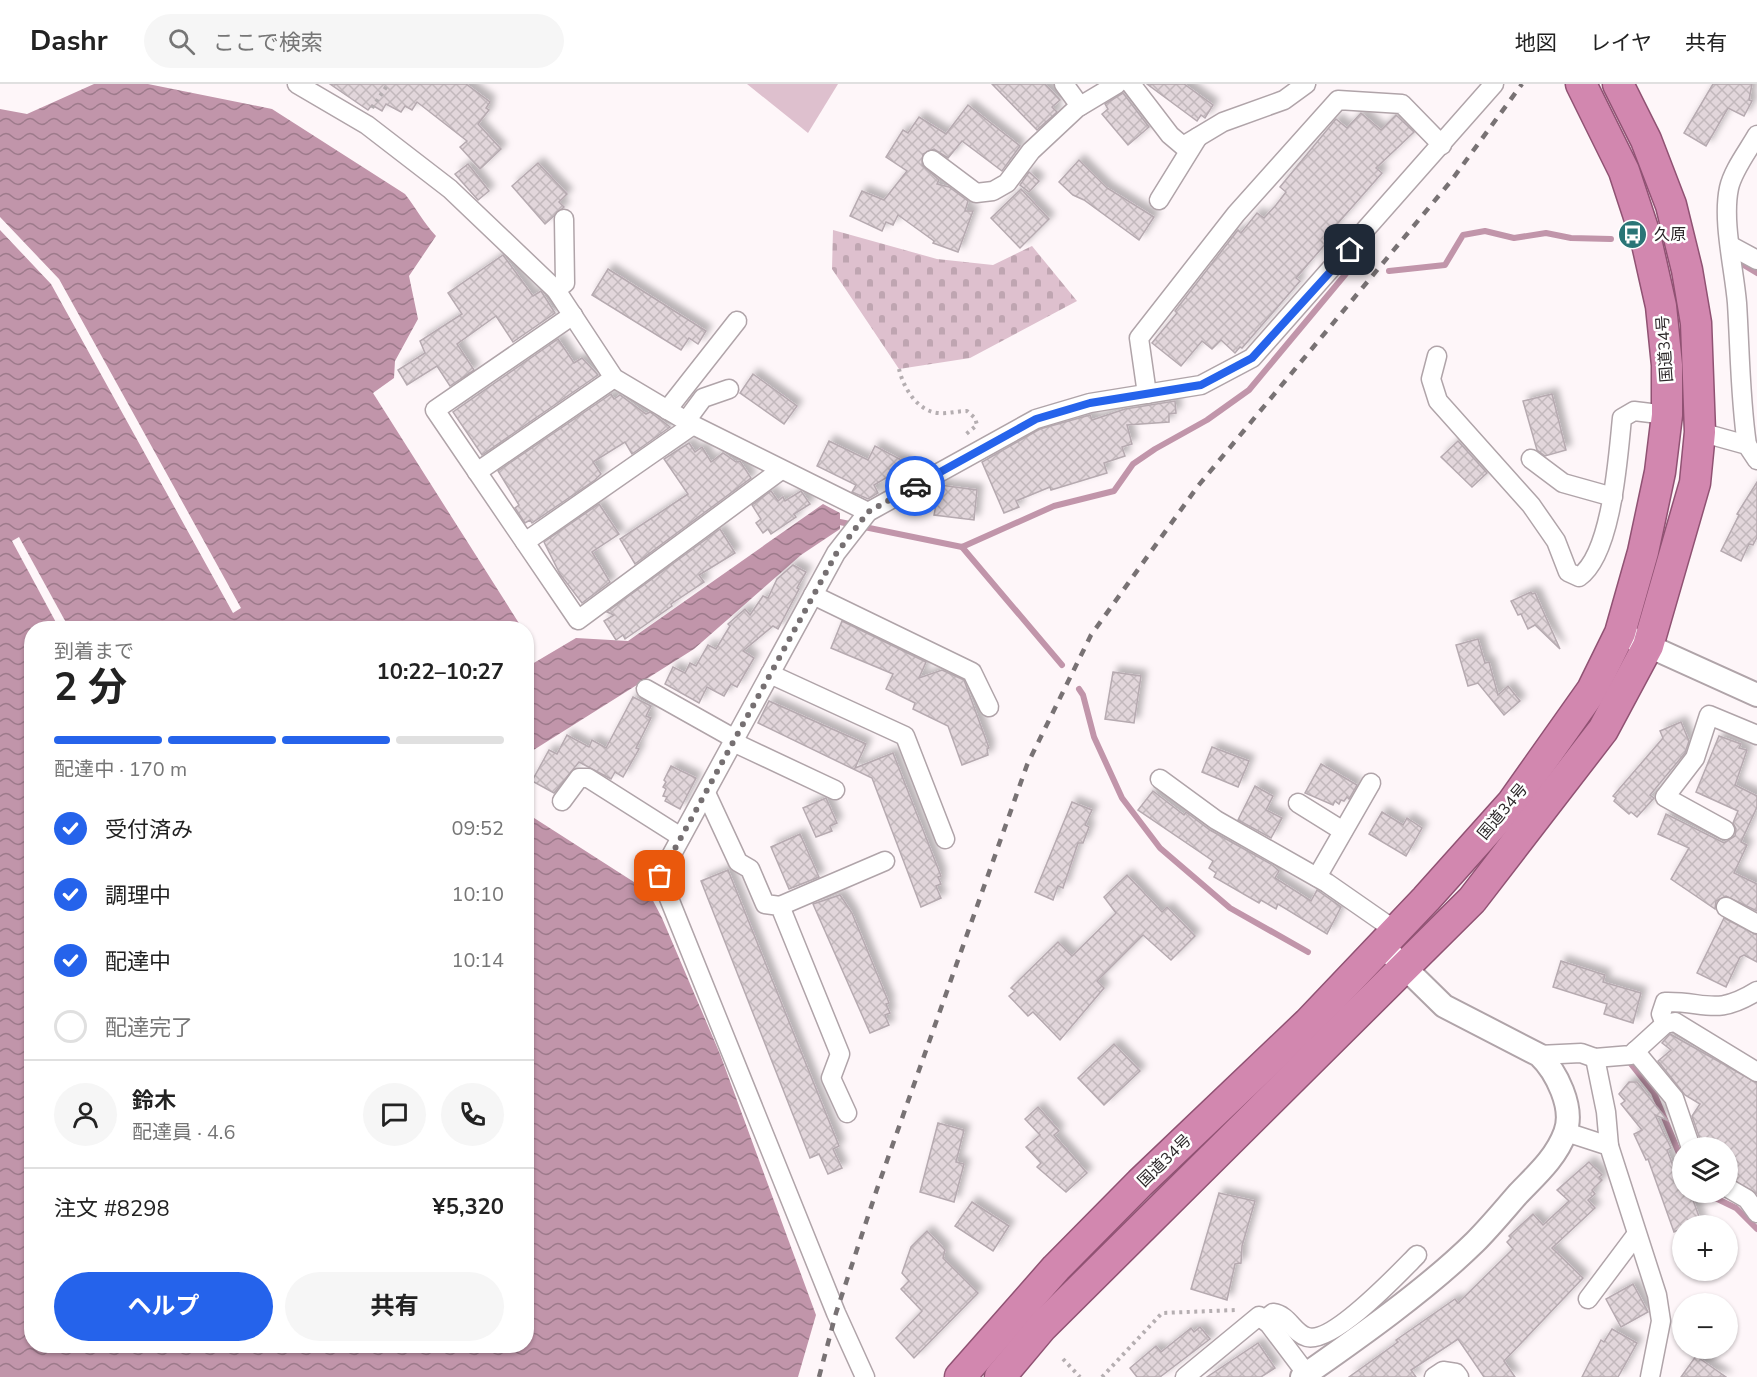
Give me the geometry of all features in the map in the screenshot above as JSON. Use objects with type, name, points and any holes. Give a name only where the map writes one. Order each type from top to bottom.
[{"type":"highway","name":"国道34号","points":[[960,1377],[1001,1328],[1073,1251],[1140,1183],[1308,1023],[1512,803],[1592,690],[1620,633],[1643,552],[1660,472],[1667,415],[1667,365],[1661,306],[1645,235],[1624,171],[1581,84]]},
{"type":"highway","name":"国道34号","points":[[1000,1377],[1042,1327],[1472,900],[1521,840],[1603,730],[1648,646],[1695,483],[1700,432],[1696,323],[1687,270],[1671,205],[1646,140],[1618,84]]},
{"type":"street","points":[[297,84],[362,122],[450,189],[556,290],[614,378],[690,423],[868,513]]},
{"type":"street","points":[[1064,84],[1080,106]]},
{"type":"street","points":[[932,160],[976,193],[993,191],[1007,183],[1031,151],[1080,106],[1117,84]]},
{"type":"street","points":[[1131,84],[1170,135],[1183,146],[1223,122],[1284,100],[1306,84]]},
{"type":"street","points":[[865,1377],[832,1302],[660,876],[836,554],[868,513],[1036,419],[1090,403],[1201,385],[1252,358],[1494,84]]},
{"type":"street","points":[[1147,394],[1139,338],[1236,214],[1338,100],[1402,104],[1442,145]]},
{"type":"street","points":[[1159,200],[1199,135]]},
{"type":"street","points":[[1752,453],[1741,402],[1731,246],[1726,223],[1729,187],[1757,135]]},
{"type":"street","points":[[556,290],[565,283],[564,219]]},
{"type":"street","points":[[1731,246],[1757,260]]},
{"type":"street","points":[[573,315],[435,410],[578,620],[781,470]]},
{"type":"street","points":[[667,410],[737,321]]},
{"type":"street","points":[[1437,356],[1431,379],[1438,401],[1531,505],[1556,541],[1568,572],[1579,577],[1590,569],[1613,497],[1622,418],[1634,411],[1667,415]]},
{"type":"street","points":[[477,472],[614,378]]},
{"type":"street","points":[[525,542],[690,423],[703,398],[729,389]]},
{"type":"street","points":[[1700,432],[1752,453]]},
{"type":"street","points":[[1532,459],[1563,483],[1613,497]]},
{"type":"street","points":[[813,595],[972,672],[989,707]]},
{"type":"street","points":[[1620,633],[1757,695]]},
{"type":"street","points":[[770,674],[905,736],[945,839]]},
{"type":"street","points":[[646,689],[734,740],[834,790]]},
{"type":"street","points":[[1725,830],[1665,797],[1695,758],[1709,715],[1757,735]]},
{"type":"street","points":[[562,801],[579,778],[588,778],[681,837]]},
{"type":"street","points":[[1160,779],[1216,820],[1317,877],[1389,938],[1405,968],[1444,1006],[1539,1055],[1549,1065],[1562,1088],[1566,1105],[1566,1132],[1547,1165],[1474,1242],[1442,1271],[1306,1376],[1261,1318]]},
{"type":"street","points":[[1317,877],[1371,783]]},
{"type":"street","points":[[705,793],[738,862],[750,869],[765,904],[780,906],[885,861]]},
{"type":"street","points":[[1298,803],[1343,831]]},
{"type":"street","points":[[780,906],[840,1054],[831,1078],[847,1113]]},
{"type":"street","points":[[1726,907],[1757,924]]},
{"type":"street","points":[[1665,1024],[1661,1014],[1665,1002],[1707,1007],[1725,1006],[1757,992]]},
{"type":"street","points":[[1539,1055],[1581,1053],[1595,1058],[1631,1054],[1665,1024],[1675,1022],[1757,1072]]},
{"type":"street","points":[[1635,1051],[1674,1098],[1686,1137]]},
{"type":"street","points":[[1595,1058],[1606,1112],[1609,1146],[1657,1295],[1661,1321],[1650,1377]]},
{"type":"street","points":[[1566,1132],[1609,1146]]},
{"type":"street","points":[[1738,1194],[1747,1199],[1757,1213]]},
{"type":"street","points":[[1588,1299],[1636,1235]]},
{"type":"street","points":[[1185,1377],[1261,1318],[1273,1313],[1281,1314],[1304,1336],[1315,1338],[1367,1306],[1417,1255]]},
{"type":"street","points":[[1434,1377],[1443,1371],[1456,1373],[1459,1377]]},
{"type":"path","points":[[362,122],[388,84]]},
{"type":"path","points":[[899,369],[902,384],[921,406],[938,413],[967,411],[975,418],[977,425],[957,442]]},
{"type":"path","points":[[1102,1377],[1162,1312],[1246,1310],[1261,1318]]},
{"type":"path","points":[[1064,1359],[1080,1377]]},
{"type":"green space","points":[[747,84],[838,84],[808,133]]},
{"type":"green space","points":[[833,230],[937,259],[993,265],[1032,246],[1077,301],[970,358],[899,369],[832,269]]},
{"type":"water","points":[[94,84],[148,84],[272,109],[405,194],[436,236],[409,276],[418,319],[395,361],[394,378],[373,393],[518,621],[24,621],[24,1353],[534,1353],[534,818],[648,891],[662,918],[720,1054],[816,1315],[798,1377],[0,1377],[0,230],[51,284],[233,613],[241,608],[59,279],[0,217],[0,109],[27,114]]},
{"type":"water","points":[[823,504],[840,513],[840,529],[801,555],[694,649],[534,750],[534,663],[576,638],[628,641]]},
{"type":"pier","points":[[19,537],[65,621],[55,621],[12,541]]},
{"type":"building","points":[[330,84],[466,84],[490,102],[486,108],[489,110],[478,124],[501,149],[480,169],[460,147],[467,141],[417,102],[412,110],[405,106],[401,112],[386,104],[382,111],[372,105],[368,110]]},
{"type":"building","points":[[992,84],[1045,84],[1060,100],[1052,107],[1057,112],[1037,130]]},
{"type":"building","points":[[1147,84],[1184,84],[1213,105],[1205,118],[1201,115],[1197,121]]},
{"type":"building","points":[[1713,84],[1752,84],[1749,100],[1752,101],[1744,116],[1728,108],[1706,146],[1684,133]]},
{"type":"building","points":[[1123,93],[1149,127],[1128,145],[1102,114],[1108,109],[1105,104]]},
{"type":"building","points":[[968,105],[1020,146],[1002,171],[962,141],[948,158],[934,149],[923,154],[922,165],[939,180],[937,184],[949,187],[968,201],[965,211],[973,211],[958,252],[933,243],[934,241],[898,215],[893,225],[886,222],[882,231],[850,216],[862,191],[884,200],[907,171],[886,157],[903,130],[908,133],[919,117],[946,134]]},
{"type":"building","points":[[1361,113],[1381,130],[1396,115],[1414,132],[1376,168],[1382,173],[1324,239],[1327,242],[1296,278],[1300,281],[1242,348],[1240,347],[1235,353],[1221,340],[1212,349],[1202,341],[1181,366],[1152,343],[1238,230],[1241,233],[1257,213],[1264,218],[1276,205],[1286,192],[1280,187],[1336,119],[1347,128]]},
{"type":"building","points":[[1079,160],[1107,188],[1154,217],[1139,240],[1084,200],[1073,195],[1059,182]]},
{"type":"building","points":[[538,163],[567,194],[559,202],[564,207],[545,224],[512,186]]},
{"type":"building","points":[[468,164],[489,191],[478,200],[455,174]]},
{"type":"building","points":[[1029,172],[1039,181],[1029,192],[1020,185]]},
{"type":"building","points":[[1021,189],[1049,219],[1020,248],[991,218]]},
{"type":"building","points":[[503,255],[533,296],[541,291],[555,313],[513,342],[496,316],[457,344],[474,370],[450,386],[437,366],[407,385],[398,370],[425,353],[420,341],[462,314],[448,293]]},
{"type":"building","points":[[608,269],[706,331],[698,344],[689,338],[681,350],[592,295]]},
{"type":"building","points":[[558,339],[574,363],[582,358],[598,375],[482,455],[453,412]]},
{"type":"building","points":[[753,374],[797,406],[784,424],[740,393]]},
{"type":"building","points":[[611,394],[614,399],[620,395],[646,414],[650,412],[670,427],[632,454],[625,442],[593,462],[601,474],[595,480],[532,523],[530,520],[525,523],[515,508],[519,505],[498,471]]},
{"type":"building","points":[[1552,394],[1566,450],[1545,456],[1537,450],[1523,401]]},
{"type":"building","points":[[1175,401],[1176,413],[1169,414],[1169,422],[1127,425],[1132,444],[1122,447],[1125,456],[1104,463],[1107,473],[1051,490],[1050,487],[1016,501],[1019,507],[1004,513],[982,462],[1040,429],[1090,415],[1092,420],[1125,409]]},
{"type":"building","points":[[829,441],[868,460],[875,446],[909,464],[874,485],[878,493],[868,499],[852,492],[856,485],[817,466]]},
{"type":"building","points":[[1458,441],[1487,473],[1472,487],[1441,457]]},
{"type":"building","points":[[689,443],[695,452],[702,447],[711,462],[723,453],[736,462],[740,461],[751,478],[635,564],[620,539],[688,494],[664,459]]},
{"type":"building","points":[[1757,482],[1757,537],[1753,545],[1749,544],[1741,561],[1721,551],[1739,515],[1737,514]]},
{"type":"building","points":[[940,485],[977,490],[974,520],[934,515]]},
{"type":"building","points":[[771,491],[778,501],[783,497],[785,501],[801,491],[810,504],[794,514],[796,517],[771,534],[768,529],[763,533],[756,523],[761,519],[752,505]]},
{"type":"building","points":[[599,504],[619,534],[592,552],[610,582],[582,603],[560,574],[544,542]]},
{"type":"building","points":[[720,529],[735,553],[699,575],[704,582],[671,604],[672,606],[625,639],[623,635],[616,640],[604,621],[614,615],[607,612]]},
{"type":"building","points":[[793,565],[806,572],[797,588],[799,589],[778,629],[773,626],[743,651],[754,658],[737,687],[731,684],[724,696],[707,687],[699,703],[665,684],[673,667],[685,673],[690,663],[696,666],[708,645],[716,649],[730,626],[728,624],[745,609],[750,615],[763,596],[768,598],[777,579]]},
{"type":"building","points":[[1531,592],[1535,593],[1560,649],[1535,625],[1528,629],[1521,614],[1518,615],[1511,601]]},
{"type":"building","points":[[842,621],[926,662],[919,678],[942,670],[964,680],[989,748],[987,749],[988,755],[962,765],[948,726],[913,709],[915,703],[886,689],[893,674],[831,648]]},
{"type":"building","points":[[1478,639],[1485,663],[1489,662],[1498,695],[1508,686],[1520,701],[1504,715],[1478,683],[1468,686],[1456,645]]},
{"type":"building","points":[[1113,672],[1141,676],[1134,723],[1105,719]]},
{"type":"building","points":[[633,697],[651,706],[646,716],[651,718],[636,748],[639,749],[623,777],[615,772],[611,779],[579,762],[554,793],[534,782],[534,777],[549,750],[557,754],[567,735],[589,747],[592,740],[606,748]]},
{"type":"building","points":[[769,701],[866,744],[855,768],[893,753],[941,876],[938,877],[941,884],[936,886],[941,898],[921,907],[872,778],[758,723]]},
{"type":"building","points":[[1681,722],[1689,741],[1685,753],[1650,795],[1654,798],[1637,817],[1631,812],[1629,814],[1614,801],[1616,798],[1613,796],[1663,738],[1660,731]]},
{"type":"building","points":[[1719,736],[1741,744],[1739,748],[1747,750],[1735,785],[1757,796],[1757,807],[1741,842],[1747,845],[1734,873],[1757,884],[1757,911],[1726,896],[1716,901],[1715,909],[1671,879],[1689,848],[1658,834],[1666,814],[1724,843],[1735,836],[1736,829],[1733,823],[1738,811],[1696,792]]},
{"type":"building","points":[[1212,747],[1249,761],[1238,787],[1202,772]]},
{"type":"building","points":[[1321,764],[1357,785],[1349,799],[1347,797],[1344,801],[1341,800],[1339,804],[1335,801],[1333,805],[1305,793]]},
{"type":"building","points":[[671,766],[696,778],[680,809],[665,801],[667,797],[663,796],[666,789],[663,787],[666,782],[664,780]]},
{"type":"building","points":[[1255,786],[1273,796],[1266,810],[1282,818],[1271,838],[1238,820]]},
{"type":"building","points":[[1153,791],[1184,815],[1186,812],[1210,830],[1271,864],[1279,871],[1275,878],[1311,901],[1317,890],[1341,907],[1327,934],[1278,904],[1276,909],[1261,900],[1259,903],[1214,877],[1216,873],[1209,868],[1213,861],[1138,810]]},
{"type":"building","points":[[826,798],[837,823],[830,826],[832,831],[816,837],[803,808]]},
{"type":"building","points":[[1072,802],[1092,810],[1085,825],[1089,827],[1083,843],[1078,843],[1063,888],[1058,886],[1053,900],[1035,892]]},
{"type":"building","points":[[1382,812],[1403,825],[1407,818],[1422,828],[1406,856],[1369,834]]},
{"type":"building","points":[[800,834],[819,877],[789,889],[771,847]]},
{"type":"building","points":[[728,870],[839,1146],[833,1149],[842,1168],[828,1174],[819,1154],[810,1158],[701,881]]},
{"type":"building","points":[[1127,875],[1162,912],[1167,907],[1195,936],[1171,960],[1143,935],[1097,981],[1104,988],[1060,1040],[1033,1012],[1028,1016],[1009,996],[1015,991],[1011,988],[1058,942],[1072,956],[1116,913],[1104,897]]},
{"type":"building","points":[[840,895],[852,913],[889,1003],[886,1004],[890,1013],[885,1015],[889,1025],[870,1033],[813,904]]},
{"type":"building","points":[[1724,918],[1757,935],[1757,962],[1744,955],[1740,957],[1726,987],[1697,973]]},
{"type":"building","points":[[1561,961],[1605,975],[1603,982],[1641,993],[1633,1023],[1604,1014],[1607,1004],[1553,987]]},
{"type":"building","points":[[1670,1034],[1757,1083],[1757,1194],[1738,1183],[1738,1137],[1699,1137],[1692,1116],[1700,1104],[1685,1095],[1658,1061],[1671,1050],[1662,1043]]},
{"type":"building","points":[[1114,1044],[1140,1071],[1104,1105],[1078,1078]]},
{"type":"building","points":[[1629,1082],[1637,1082],[1667,1120],[1655,1115],[1671,1148],[1667,1150],[1672,1163],[1672,1203],[1694,1203],[1698,1215],[1672,1215],[1672,1226],[1648,1159],[1646,1160],[1634,1134],[1642,1130],[1621,1104],[1625,1101],[1619,1094]]},
{"type":"building","points":[[1038,1107],[1059,1131],[1054,1135],[1087,1173],[1066,1192],[1037,1167],[1041,1163],[1026,1147],[1040,1135],[1025,1119]]},
{"type":"building","points":[[938,1123],[964,1130],[956,1162],[964,1164],[954,1202],[920,1192]]},
{"type":"building","points":[[1589,1162],[1602,1175],[1599,1177],[1602,1180],[1592,1190],[1595,1194],[1588,1200],[1595,1208],[1552,1248],[1583,1278],[1504,1361],[1515,1377],[1484,1377],[1458,1339],[1411,1370],[1416,1377],[1349,1377],[1398,1342],[1396,1340],[1455,1299],[1458,1303],[1513,1249],[1507,1242],[1511,1238],[1509,1236],[1533,1214],[1543,1225],[1569,1201],[1557,1190]]},
{"type":"building","points":[[1219,1193],[1255,1201],[1242,1246],[1241,1263],[1235,1264],[1227,1300],[1191,1289]]},
{"type":"building","points":[[972,1202],[1009,1226],[993,1251],[955,1226]]},
{"type":"building","points":[[927,1231],[945,1250],[943,1258],[978,1293],[914,1358],[896,1338],[922,1311],[901,1289],[909,1281],[902,1273],[911,1247]]},
{"type":"building","points":[[1633,1284],[1648,1312],[1621,1327],[1606,1299]]},
{"type":"building","points":[[1200,1327],[1210,1339],[1160,1377],[1137,1377],[1130,1368],[1156,1346],[1161,1352],[1191,1328],[1194,1332]]},
{"type":"building","points":[[1612,1329],[1637,1343],[1618,1377],[1582,1377],[1601,1340],[1604,1342]]},
{"type":"building","points":[[1258,1343],[1275,1368],[1261,1377],[1207,1377]]},
{"type":"building","points":[[1694,1359],[1700,1359],[1726,1377],[1681,1377]]},
{"type":"waterway","points":[[1389,271],[1445,265],[1463,235],[1485,231],[1514,238],[1546,233],[1571,238],[1611,239]]},
{"type":"waterway","points":[[835,521],[962,547],[1054,506],[1114,491],[1133,464],[1207,420],[1249,390],[1359,258],[1372,259]]},
{"type":"waterway","points":[[1742,264],[1757,273]]},
{"type":"waterway","points":[[962,547],[1062,665]]},
{"type":"waterway","points":[[1079,689],[1083,695],[1094,737],[1122,798],[1160,848],[1230,908],[1308,952]]},
{"type":"waterway","points":[[1631,1064],[1654,1093],[1672,1137]]},
{"type":"waterway","points":[[1726,1203],[1736,1208],[1757,1229]]},
{"type":"railway","points":[[819,1377],[836,1313],[877,1189],[1027,765],[1091,635],[1198,486],[1451,181],[1522,84]]},
{"type":"way so far","points":[[660,876],[836,554],[868,512],[915,486]]},
{"type":"place","name":"久原","points":[[1633,234]]},
{"type":"route","points":[[915,486],[1036,419],[1090,403],[1201,385],[1252,358],[1350,250]]}]
